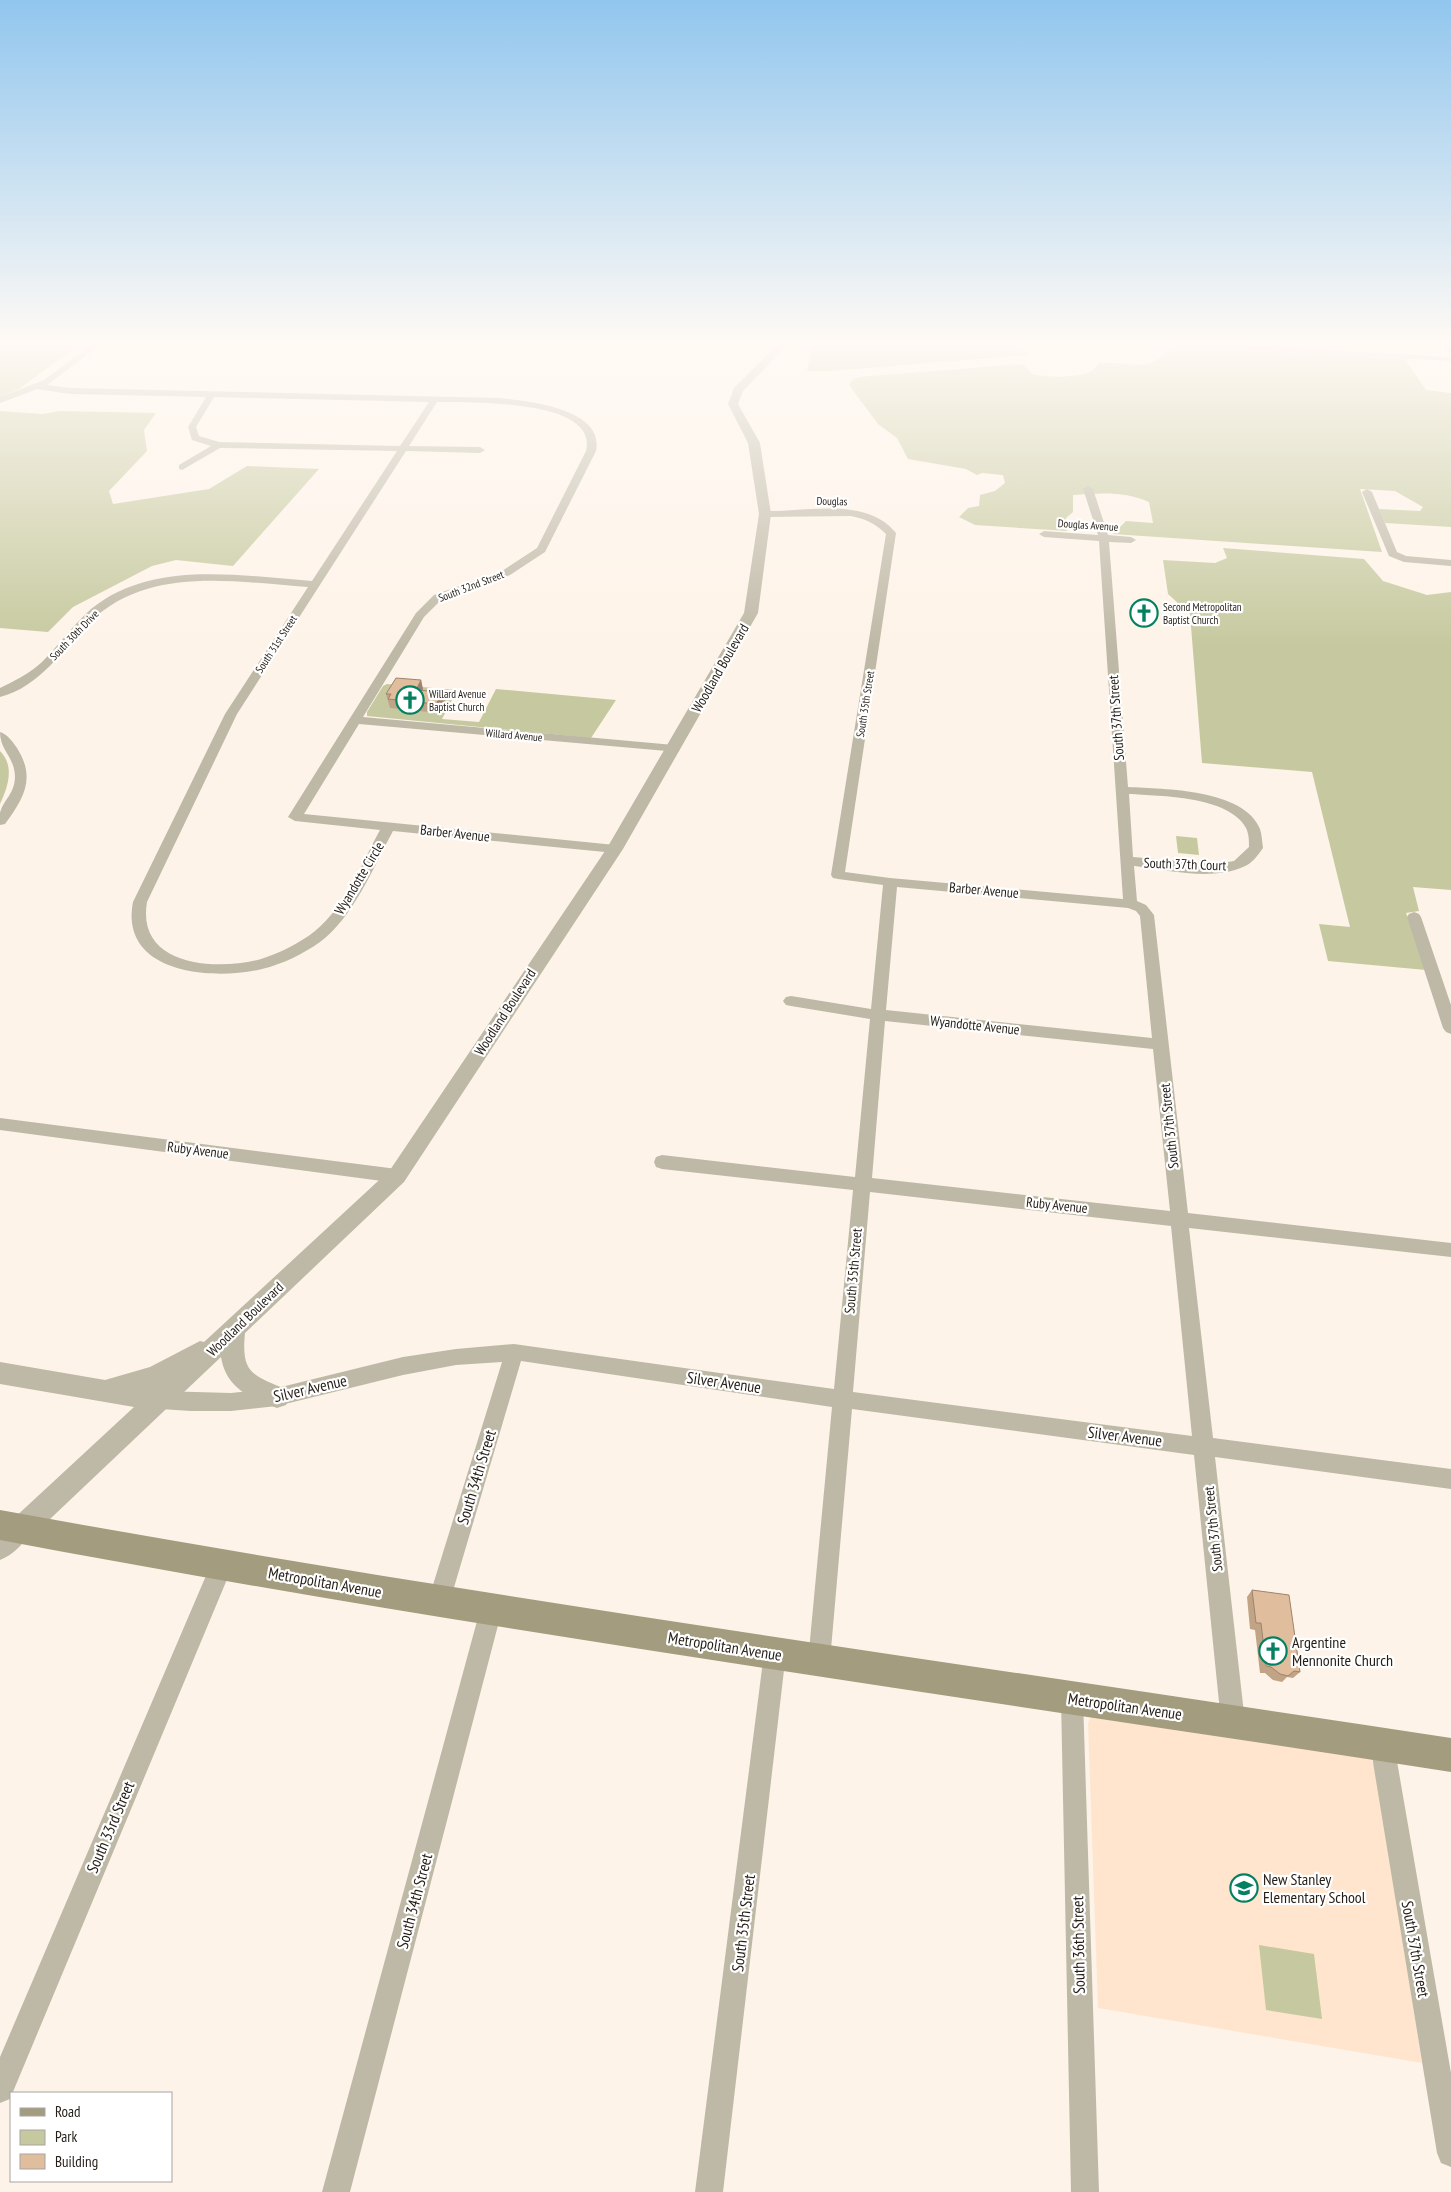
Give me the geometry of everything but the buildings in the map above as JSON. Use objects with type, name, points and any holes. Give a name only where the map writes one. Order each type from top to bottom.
[{"type":"main road","name":"Metropolitan Avenue","points":[[7,1535],[222,1565],[491,1610],[819,1661],[1451,1755]]},
{"type":"street","points":[[209,442],[218,445],[480,450]]},
{"type":"street","name":"South 31st Street","points":[[140,902],[231,714],[407,442]]},
{"type":"street","name":"South 32nd Street","points":[[295,817],[412,624],[438,597],[506,573],[541,550],[592,451],[592,442]]},
{"type":"street","name":"Woodland Boulevard","points":[[7,1535],[160,1400],[397,1176],[614,849],[674,749],[751,613],[766,514],[753,442]]},
{"type":"street","points":[[182,467],[218,445]]},
{"type":"street","name":"South 37th Street","points":[[1088,489],[1104,539],[1130,904],[1141,908],[1147,915],[1233,1722]]},
{"type":"street","points":[[1367,492],[1390,551],[1399,558],[1414,561],[1451,563]]},
{"type":"street","name":"Douglas","points":[[766,514],[791,515],[841,512],[874,520],[886,526],[891,533]]},
{"type":"street","name":"South 35th Street","points":[[838,875],[891,533]]},
{"type":"street","name":"Douglas Avenue","points":[[1044,534],[1131,540]]},
{"type":"street","name":"South 30th Drive","points":[[0,693],[32,675],[90,617],[115,598],[143,586],[180,578],[217,577],[316,584]]},
{"type":"street","name":"Willard Avenue","points":[[355,720],[674,749]]},
{"type":"street","points":[[0,736],[18,757],[22,771],[16,798],[0,821]]},
{"type":"street","name":"South 37th Court","points":[[1122,790],[1184,795],[1214,801],[1246,819],[1254,830],[1256,848],[1248,858],[1238,864],[1222,866],[1208,867],[1126,861]]},
{"type":"street","name":"Barber Avenue","points":[[295,817],[614,849]]},
{"type":"street","name":"Wyandotte Circle","points":[[140,902],[138,921],[144,939],[156,952],[171,962],[199,969],[261,964],[298,949],[323,932],[341,910],[389,826]]},
{"type":"street","name":"Barber Avenue","points":[[838,875],[890,882],[1130,904]]},
{"type":"street","name":"South 35th Street","points":[[819,1661],[890,882]]},
{"type":"street","points":[[1414,917],[1451,1028]]},
{"type":"street","name":"Wyandotte Avenue","points":[[791,1001],[877,1015],[1160,1044]]},
{"type":"street","name":"Ruby Avenue","points":[[0,1124],[397,1176]]},
{"type":"street","name":"Ruby Avenue","points":[[662,1162],[1451,1250]]},
{"type":"street","points":[[106,1390],[156,1376],[234,1331]]},
{"type":"street","points":[[234,1331],[232,1346],[233,1365],[242,1381],[277,1397]]},
{"type":"street","name":"Silver Avenue","points":[[0,1373],[160,1400],[231,1402],[277,1397],[403,1366],[456,1357],[514,1352],[842,1399],[1451,1479]]},
{"type":"street","name":"South 34th Street","points":[[439,1601],[514,1352]]},
{"type":"street","name":"South 33rd Street","points":[[0,2089],[222,1565]]},
{"type":"street","name":"South 34th Street","points":[[336,2192],[491,1610]]},
{"type":"street","name":"South 35th Street","points":[[709,2192],[774,1653]]},
{"type":"street","name":"South 36th Street","points":[[1072,1699],[1085,2192]]},
{"type":"street","name":"South 37th Street","points":[[1382,1744],[1451,2153]]},
{"type":"shaded area","name":"New Stanley Elementary School","points":[[1092,1715],[1369,1755],[1375,1768],[1422,2063],[1098,2008],[1088,1723]]},
{"type":"green space","points":[[0,442],[146,442],[147,451],[109,491],[113,504],[209,489],[247,466],[319,469],[233,566],[176,560],[152,566],[73,607],[48,632],[0,628]]},
{"type":"green space","points":[[899,442],[1451,442],[1451,527],[1385,523],[1379,509],[1420,511],[1423,507],[1395,491],[1360,489],[1382,552],[1113,534],[1126,521],[1153,523],[1149,502],[1122,494],[1073,495],[1073,512],[1066,518],[1067,531],[975,525],[959,517],[968,508],[979,506],[980,495],[995,491],[1005,483],[1003,475],[982,473],[977,475],[966,469],[908,459]]},
{"type":"green space","points":[[1223,548],[1364,559],[1383,581],[1427,595],[1451,592],[1451,890],[1413,887],[1419,911],[1406,913],[1426,970],[1328,961],[1319,924],[1350,927],[1312,772],[1202,763],[1190,614],[1168,594],[1163,560],[1215,563],[1227,558]]},
{"type":"green space","points":[[387,684],[457,690],[442,719],[479,722],[496,689],[616,700],[591,738],[367,716],[367,712],[383,686]]},
{"type":"green space","points":[[0,751],[5,757],[9,777],[0,804]]},
{"type":"green space","points":[[1176,836],[1197,838],[1199,855],[1178,853]]},
{"type":"green space","points":[[1259,1945],[1314,1954],[1322,2019],[1266,2010]]},
{"type":"place","name":"Second Metropolitan Baptist Church","points":[[1144,613]]},
{"type":"place","name":"Willard Avenue Baptist Church","points":[[410,700]]},
{"type":"place","name":"Argentine Mennonite Church","points":[[1273,1651]]},
{"type":"place","name":"New Stanley Elementary School","points":[[1244,1888]]}]
